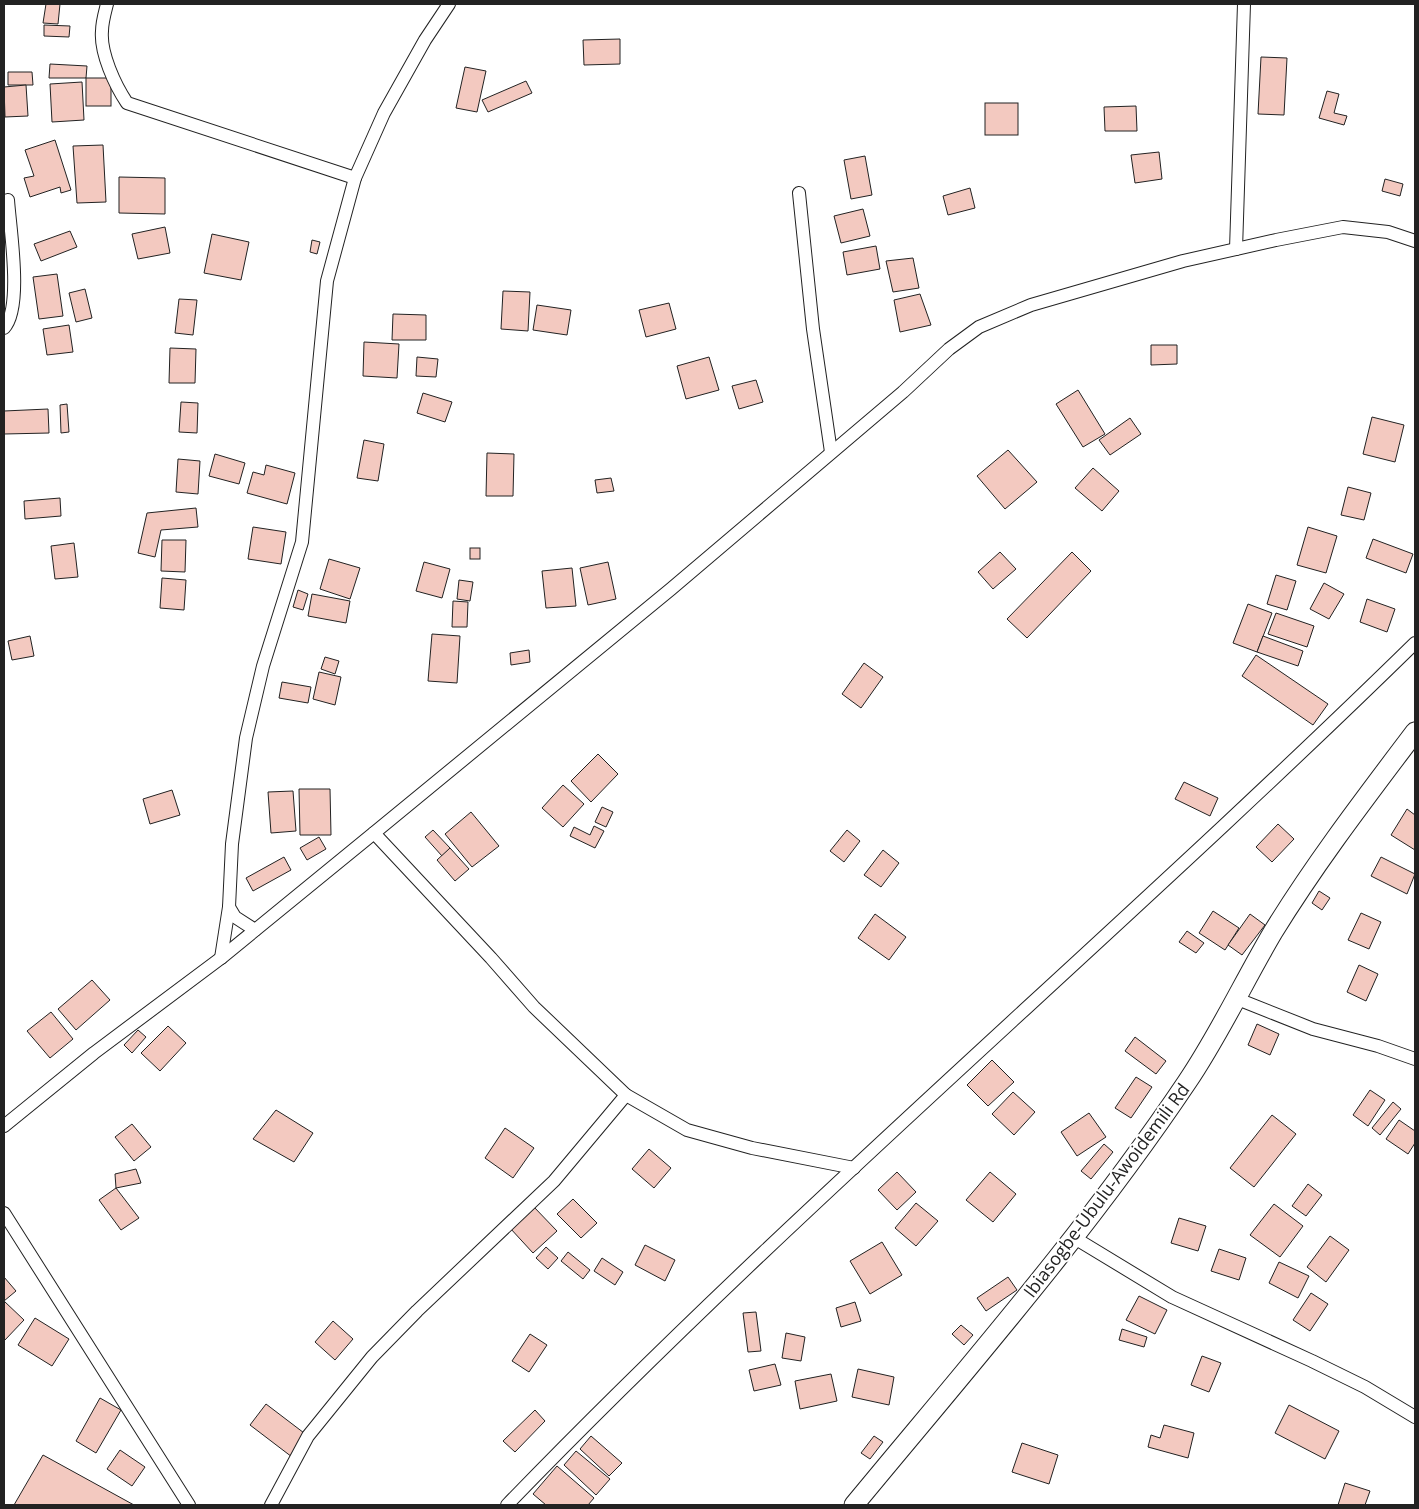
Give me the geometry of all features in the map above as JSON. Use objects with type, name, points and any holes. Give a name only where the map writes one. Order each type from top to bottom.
[{"type":"street","points":[[107,4],[101,32],[104,47],[115,84],[127,103],[355,178]]},
{"type":"street","points":[[221,958],[229,907],[238,789],[246,738],[263,666],[302,542],[327,281],[355,178],[384,113],[425,40],[449,4]]},
{"type":"street","points":[[1236,249],[1244,4]]},
{"type":"street","points":[[799,193],[813,329],[831,452]]},
{"type":"street","points":[[4,328],[13,312],[14,288],[8,200]]},
{"type":"street","points":[[4,1126],[94,1053],[221,958],[374,833],[664,595],[902,392],[949,349],[979,327],[1031,305],[1183,261],[1343,227],[1388,232],[1415,241]]},
{"type":"street","points":[[507,1505],[617,1392],[760,1254],[1293,762],[1415,643]]},
{"type":"street","name":"Ibiasogbe-Ubulu-Awoidemili Rd","points":[[854,1505],[1000,1330],[1129,1166],[1189,1080],[1275,930],[1359,807],[1415,732]]},
{"type":"street","points":[[374,833],[478,943],[534,1007],[626,1095],[687,1130],[752,1148],[854,1168]]},
{"type":"street","points":[[229,907],[235,917],[255,930]]},
{"type":"street","points":[[1235,998],[1313,1029],[1378,1046],[1415,1059]]},
{"type":"street","points":[[271,1505],[308,1436],[372,1357],[417,1310],[554,1181],[626,1095]]},
{"type":"street","points":[[4,1213],[189,1505]]},
{"type":"street","points":[[1073,1237],[1172,1296],[1329,1370],[1415,1417]]},
{"type":"building","points":[[46,4],[60,4],[58,24],[43,23]]},
{"type":"building","points":[[44,25],[70,26],[69,37],[44,36]]},
{"type":"building","points":[[620,39],[620,64],[584,65],[583,40]]},
{"type":"building","points":[[1261,57],[1287,58],[1284,115],[1258,114]]},
{"type":"building","points":[[50,64],[87,66],[86,78],[49,78]]},
{"type":"building","points":[[465,67],[486,71],[477,112],[456,108]]},
{"type":"building","points":[[8,72],[32,72],[33,85],[8,85]]},
{"type":"building","points":[[86,78],[111,78],[111,106],[86,106]]},
{"type":"building","points":[[526,81],[532,93],[488,112],[482,100]]},
{"type":"building","points":[[82,82],[84,120],[52,122],[50,84]]},
{"type":"building","points":[[26,85],[28,116],[5,117],[4,87]]},
{"type":"building","points":[[1327,91],[1339,94],[1334,113],[1347,116],[1344,125],[1319,118]]},
{"type":"building","points":[[985,103],[1018,103],[1018,135],[985,135]]},
{"type":"building","points":[[1136,106],[1137,131],[1105,131],[1104,107]]},
{"type":"building","points":[[55,140],[71,190],[61,193],[60,187],[30,197],[24,178],[34,176],[25,150]]},
{"type":"building","points":[[103,145],[106,202],[77,203],[73,146]]},
{"type":"building","points":[[1159,152],[1162,179],[1135,183],[1131,155]]},
{"type":"building","points":[[865,156],[872,195],[851,199],[844,160]]},
{"type":"building","points":[[119,177],[165,178],[165,214],[119,213]]},
{"type":"building","points":[[1385,179],[1403,184],[1400,196],[1382,191]]},
{"type":"building","points":[[970,188],[975,208],[948,215],[943,196]]},
{"type":"building","points":[[863,209],[870,236],[841,243],[834,216]]},
{"type":"building","points":[[165,227],[170,253],[138,259],[132,234]]},
{"type":"building","points":[[70,231],[77,247],[41,261],[34,244]]},
{"type":"building","points":[[212,234],[249,242],[241,280],[204,273]]},
{"type":"building","points":[[312,240],[320,242],[317,254],[310,252]]},
{"type":"building","points":[[876,246],[880,269],[847,275],[843,252]]},
{"type":"building","points":[[913,258],[919,288],[893,292],[886,261]]},
{"type":"building","points":[[57,274],[63,316],[39,319],[33,277]]},
{"type":"building","points":[[85,289],[92,318],[76,322],[69,293]]},
{"type":"building","points":[[503,291],[530,292],[528,331],[501,329]]},
{"type":"building","points":[[920,294],[931,325],[900,332],[894,300]]},
{"type":"building","points":[[179,299],[197,300],[193,335],[175,333]]},
{"type":"building","points":[[669,303],[676,329],[646,337],[639,310]]},
{"type":"building","points":[[537,305],[571,310],[567,335],[533,330]]},
{"type":"building","points":[[393,314],[426,315],[426,340],[392,340]]},
{"type":"building","points":[[69,325],[73,352],[47,355],[43,329]]},
{"type":"building","points":[[364,342],[399,344],[397,378],[363,376]]},
{"type":"building","points":[[1151,345],[1177,345],[1177,364],[1151,365]]},
{"type":"building","points":[[170,348],[196,349],[195,383],[169,383]]},
{"type":"building","points":[[417,357],[438,359],[436,377],[416,376]]},
{"type":"building","points":[[709,357],[719,390],[686,399],[677,366]]},
{"type":"building","points":[[756,380],[763,402],[739,409],[732,386]]},
{"type":"building","points":[[1078,390],[1105,434],[1083,447],[1056,404]]},
{"type":"building","points":[[423,393],[452,402],[445,422],[417,413]]},
{"type":"building","points":[[181,402],[198,403],[197,433],[179,432]]},
{"type":"building","points":[[67,404],[69,432],[61,433],[60,405]]},
{"type":"building","points":[[48,409],[49,433],[4,434],[4,411]]},
{"type":"building","points":[[1372,417],[1404,425],[1395,462],[1363,454]]},
{"type":"building","points":[[1130,418],[1141,434],[1110,455],[1099,440]]},
{"type":"building","points":[[364,440],[384,444],[378,481],[357,478]]},
{"type":"building","points":[[1008,450],[1037,482],[1005,509],[977,476]]},
{"type":"building","points":[[487,453],[514,454],[513,496],[486,496]]},
{"type":"building","points":[[215,454],[245,463],[239,484],[209,476]]},
{"type":"building","points":[[178,459],[200,461],[198,494],[176,492]]},
{"type":"building","points":[[266,465],[295,473],[287,504],[247,493],[253,472],[264,475]]},
{"type":"building","points":[[1093,468],[1119,491],[1102,511],[1075,488]]},
{"type":"building","points":[[611,478],[614,491],[597,493],[595,480]]},
{"type":"building","points":[[1348,487],[1371,493],[1364,520],[1341,515]]},
{"type":"building","points":[[60,498],[61,516],[25,519],[24,501]]},
{"type":"building","points":[[196,508],[198,527],[161,530],[155,557],[138,553],[147,513]]},
{"type":"building","points":[[253,527],[286,532],[281,564],[248,559]]},
{"type":"building","points":[[1308,527],[1337,536],[1326,573],[1297,565]]},
{"type":"building","points":[[1373,539],[1413,554],[1406,573],[1366,558]]},
{"type":"building","points":[[162,540],[186,540],[185,572],[161,571]]},
{"type":"building","points":[[74,543],[78,577],[55,579],[51,546]]},
{"type":"building","points":[[470,548],[480,548],[480,559],[470,559]]},
{"type":"building","points":[[1000,552],[1016,569],[993,589],[978,572]]},
{"type":"building","points":[[1072,552],[1091,571],[1027,638],[1007,619]]},
{"type":"building","points":[[329,559],[360,568],[350,599],[320,589]]},
{"type":"building","points":[[424,562],[450,569],[442,598],[416,591]]},
{"type":"building","points":[[608,562],[616,599],[588,605],[580,568]]},
{"type":"building","points":[[572,568],[576,606],[546,608],[542,571]]},
{"type":"building","points":[[1276,575],[1296,581],[1287,610],[1267,604]]},
{"type":"building","points":[[162,578],[186,580],[184,610],[160,608]]},
{"type":"building","points":[[459,580],[473,582],[470,601],[457,599]]},
{"type":"building","points":[[1324,583],[1344,594],[1329,619],[1310,609]]},
{"type":"building","points":[[298,590],[308,594],[303,610],[293,607]]},
{"type":"building","points":[[312,594],[350,601],[346,623],[308,616]]},
{"type":"building","points":[[1367,599],[1395,609],[1387,632],[1360,622]]},
{"type":"building","points":[[453,601],[468,602],[467,627],[452,627]]},
{"type":"building","points":[[1248,604],[1272,613],[1257,652],[1233,643]]},
{"type":"building","points":[[1276,613],[1314,626],[1307,647],[1268,634]]},
{"type":"building","points":[[432,634],[460,636],[457,683],[428,681]]},
{"type":"building","points":[[30,636],[34,656],[12,660],[8,641]]},
{"type":"building","points":[[1263,636],[1303,651],[1298,666],[1257,652]]},
{"type":"building","points":[[529,650],[530,662],[511,665],[510,653]]},
{"type":"building","points":[[1256,655],[1328,704],[1313,725],[1242,676]]},
{"type":"building","points":[[325,657],[339,661],[335,674],[321,669]]},
{"type":"building","points":[[864,663],[883,677],[861,708],[842,694]]},
{"type":"building","points":[[319,672],[341,677],[335,705],[313,699]]},
{"type":"building","points":[[282,682],[311,687],[308,703],[279,698]]},
{"type":"building","points":[[598,754],[618,774],[591,802],[571,781]]},
{"type":"building","points":[[1184,782],[1218,798],[1210,816],[1175,799]]},
{"type":"building","points":[[563,785],[584,804],[563,827],[542,808]]},
{"type":"building","points":[[299,789],[330,789],[331,835],[300,835]]},
{"type":"building","points":[[172,790],[180,815],[150,824],[143,799]]},
{"type":"building","points":[[293,791],[296,831],[271,833],[268,792]]},
{"type":"building","points":[[602,807],[613,812],[606,827],[595,822]]},
{"type":"building","points":[[1407,809],[1415,815],[1415,850],[1391,835]]},
{"type":"building","points":[[471,812],[499,846],[472,867],[445,834]]},
{"type":"building","points":[[1278,824],[1294,839],[1272,862],[1256,847]]},
{"type":"building","points":[[594,826],[604,831],[595,848],[570,836],[574,827],[590,835]]},
{"type":"building","points":[[433,830],[450,848],[442,856],[425,837]]},
{"type":"building","points":[[847,830],[860,841],[844,862],[830,851]]},
{"type":"building","points":[[319,837],[326,849],[307,860],[300,848]]},
{"type":"building","points":[[450,848],[469,869],[455,881],[437,860]]},
{"type":"building","points":[[883,850],[899,863],[881,887],[864,875]]},
{"type":"building","points":[[284,857],[291,870],[253,891],[246,878]]},
{"type":"building","points":[[1381,857],[1415,874],[1407,894],[1371,876]]},
{"type":"building","points":[[1319,891],[1330,898],[1322,910],[1312,903]]},
{"type":"building","points":[[1213,911],[1239,928],[1225,950],[1199,933]]},
{"type":"building","points":[[1361,913],[1381,922],[1369,949],[1348,940]]},
{"type":"building","points":[[875,914],[906,937],[889,960],[858,938]]},
{"type":"building","points":[[1250,914],[1265,925],[1242,955],[1228,945]]},
{"type":"building","points":[[1187,931],[1204,943],[1196,953],[1179,942]]},
{"type":"building","points":[[1359,965],[1378,974],[1366,1001],[1347,992]]},
{"type":"building","points":[[92,980],[110,1000],[76,1030],[58,1009]]},
{"type":"building","points":[[51,1012],[73,1039],[50,1058],[27,1031]]},
{"type":"building","points":[[1257,1024],[1279,1034],[1270,1055],[1248,1045]]},
{"type":"building","points":[[168,1026],[186,1043],[160,1071],[141,1053]]},
{"type":"building","points":[[138,1030],[146,1037],[132,1053],[124,1045]]},
{"type":"building","points":[[1135,1037],[1166,1061],[1156,1074],[1125,1051]]},
{"type":"building","points":[[992,1060],[1014,1082],[988,1106],[967,1085]]},
{"type":"building","points":[[1136,1077],[1152,1087],[1131,1118],[1115,1108]]},
{"type":"building","points":[[1370,1090],[1385,1100],[1368,1126],[1353,1115]]},
{"type":"building","points":[[1013,1092],[1035,1112],[1014,1135],[992,1114]]},
{"type":"building","points":[[1393,1102],[1401,1109],[1380,1135],[1372,1128]]},
{"type":"building","points":[[276,1110],[313,1133],[294,1162],[253,1139]]},
{"type":"building","points":[[1089,1113],[1106,1137],[1077,1156],[1061,1132]]},
{"type":"building","points":[[1272,1115],[1296,1134],[1254,1187],[1230,1168]]},
{"type":"building","points":[[1399,1120],[1415,1131],[1415,1143],[1408,1154],[1386,1139]]},
{"type":"building","points":[[132,1124],[151,1147],[134,1161],[115,1137]]},
{"type":"building","points":[[505,1128],[534,1148],[513,1178],[485,1158]]},
{"type":"building","points":[[1104,1144],[1113,1152],[1091,1179],[1081,1171]]},
{"type":"building","points":[[649,1149],[671,1168],[654,1188],[632,1169]]},
{"type":"building","points":[[136,1169],[141,1183],[116,1188],[115,1174]]},
{"type":"building","points":[[897,1172],[916,1192],[897,1210],[878,1190]]},
{"type":"building","points":[[990,1172],[1016,1194],[993,1222],[966,1200]]},
{"type":"building","points":[[1308,1184],[1322,1195],[1306,1216],[1292,1206]]},
{"type":"building","points":[[116,1188],[139,1218],[121,1230],[99,1200]]},
{"type":"building","points":[[573,1199],[597,1223],[581,1238],[557,1214]]},
{"type":"building","points":[[916,1203],[938,1221],[916,1246],[895,1228]]},
{"type":"building","points":[[1274,1204],[1303,1226],[1280,1257],[1250,1235]]},
{"type":"building","points":[[533,1206],[557,1231],[533,1253],[510,1228]]},
{"type":"building","points":[[1179,1218],[1206,1226],[1198,1251],[1171,1243]]},
{"type":"building","points":[[1330,1236],[1349,1250],[1326,1282],[1307,1267]]},
{"type":"building","points":[[882,1242],[902,1275],[870,1294],[850,1261]]},
{"type":"building","points":[[645,1245],[675,1260],[665,1281],[635,1265]]},
{"type":"building","points":[[546,1247],[558,1258],[548,1269],[536,1258]]},
{"type":"building","points":[[1219,1249],[1246,1258],[1239,1280],[1211,1271]]},
{"type":"building","points":[[568,1252],[590,1270],[583,1279],[561,1261]]},
{"type":"building","points":[[602,1258],[623,1272],[615,1285],[594,1271]]},
{"type":"building","points":[[1279,1262],[1309,1276],[1298,1298],[1269,1283]]},
{"type":"building","points":[[4,1277],[16,1291],[4,1301]]},
{"type":"building","points":[[1008,1277],[1017,1290],[986,1311],[977,1298]]},
{"type":"building","points":[[1311,1293],[1328,1304],[1310,1331],[1293,1320]]},
{"type":"building","points":[[1139,1296],[1167,1310],[1155,1334],[1126,1320]]},
{"type":"building","points":[[4,1301],[24,1320],[4,1341]]},
{"type":"building","points":[[855,1302],[861,1321],[841,1327],[836,1308]]},
{"type":"building","points":[[756,1312],[761,1351],[748,1352],[743,1313]]},
{"type":"building","points":[[35,1318],[69,1339],[52,1366],[18,1345]]},
{"type":"building","points":[[333,1321],[353,1339],[335,1360],[315,1342]]},
{"type":"building","points":[[961,1325],[973,1335],[964,1345],[952,1334]]},
{"type":"building","points":[[1122,1329],[1147,1337],[1144,1347],[1119,1340]]},
{"type":"building","points":[[786,1333],[805,1337],[801,1361],[782,1358]]},
{"type":"building","points":[[530,1334],[547,1345],[529,1372],[512,1361]]},
{"type":"building","points":[[1202,1356],[1221,1363],[1209,1392],[1191,1385]]},
{"type":"building","points":[[775,1364],[781,1385],[754,1391],[749,1370]]},
{"type":"building","points":[[858,1369],[894,1377],[889,1405],[852,1397]]},
{"type":"building","points":[[831,1374],[837,1401],[800,1409],[795,1381]]},
{"type":"building","points":[[100,1398],[121,1410],[96,1453],[76,1441]]},
{"type":"building","points":[[266,1404],[308,1436],[292,1457],[250,1425]]},
{"type":"building","points":[[1289,1405],[1339,1431],[1325,1459],[1275,1433]]},
{"type":"building","points":[[535,1410],[545,1421],[515,1452],[503,1441]]},
{"type":"building","points":[[1164,1425],[1194,1433],[1188,1458],[1148,1447],[1151,1435],[1160,1438]]},
{"type":"building","points":[[591,1436],[622,1463],[609,1476],[580,1449]]},
{"type":"building","points":[[874,1436],[883,1442],[870,1459],[861,1453]]},
{"type":"building","points":[[1022,1443],[1058,1455],[1049,1484],[1012,1472]]},
{"type":"building","points":[[120,1450],[145,1467],[132,1486],[107,1469]]},
{"type":"building","points":[[576,1451],[610,1479],[596,1495],[564,1465]]},
{"type":"building","points":[[43,1455],[134,1505],[14,1505]]},
{"type":"building","points":[[557,1466],[594,1498],[588,1505],[546,1505],[533,1494]]},
{"type":"building","points":[[1345,1483],[1370,1491],[1365,1505],[1338,1505]]}]
